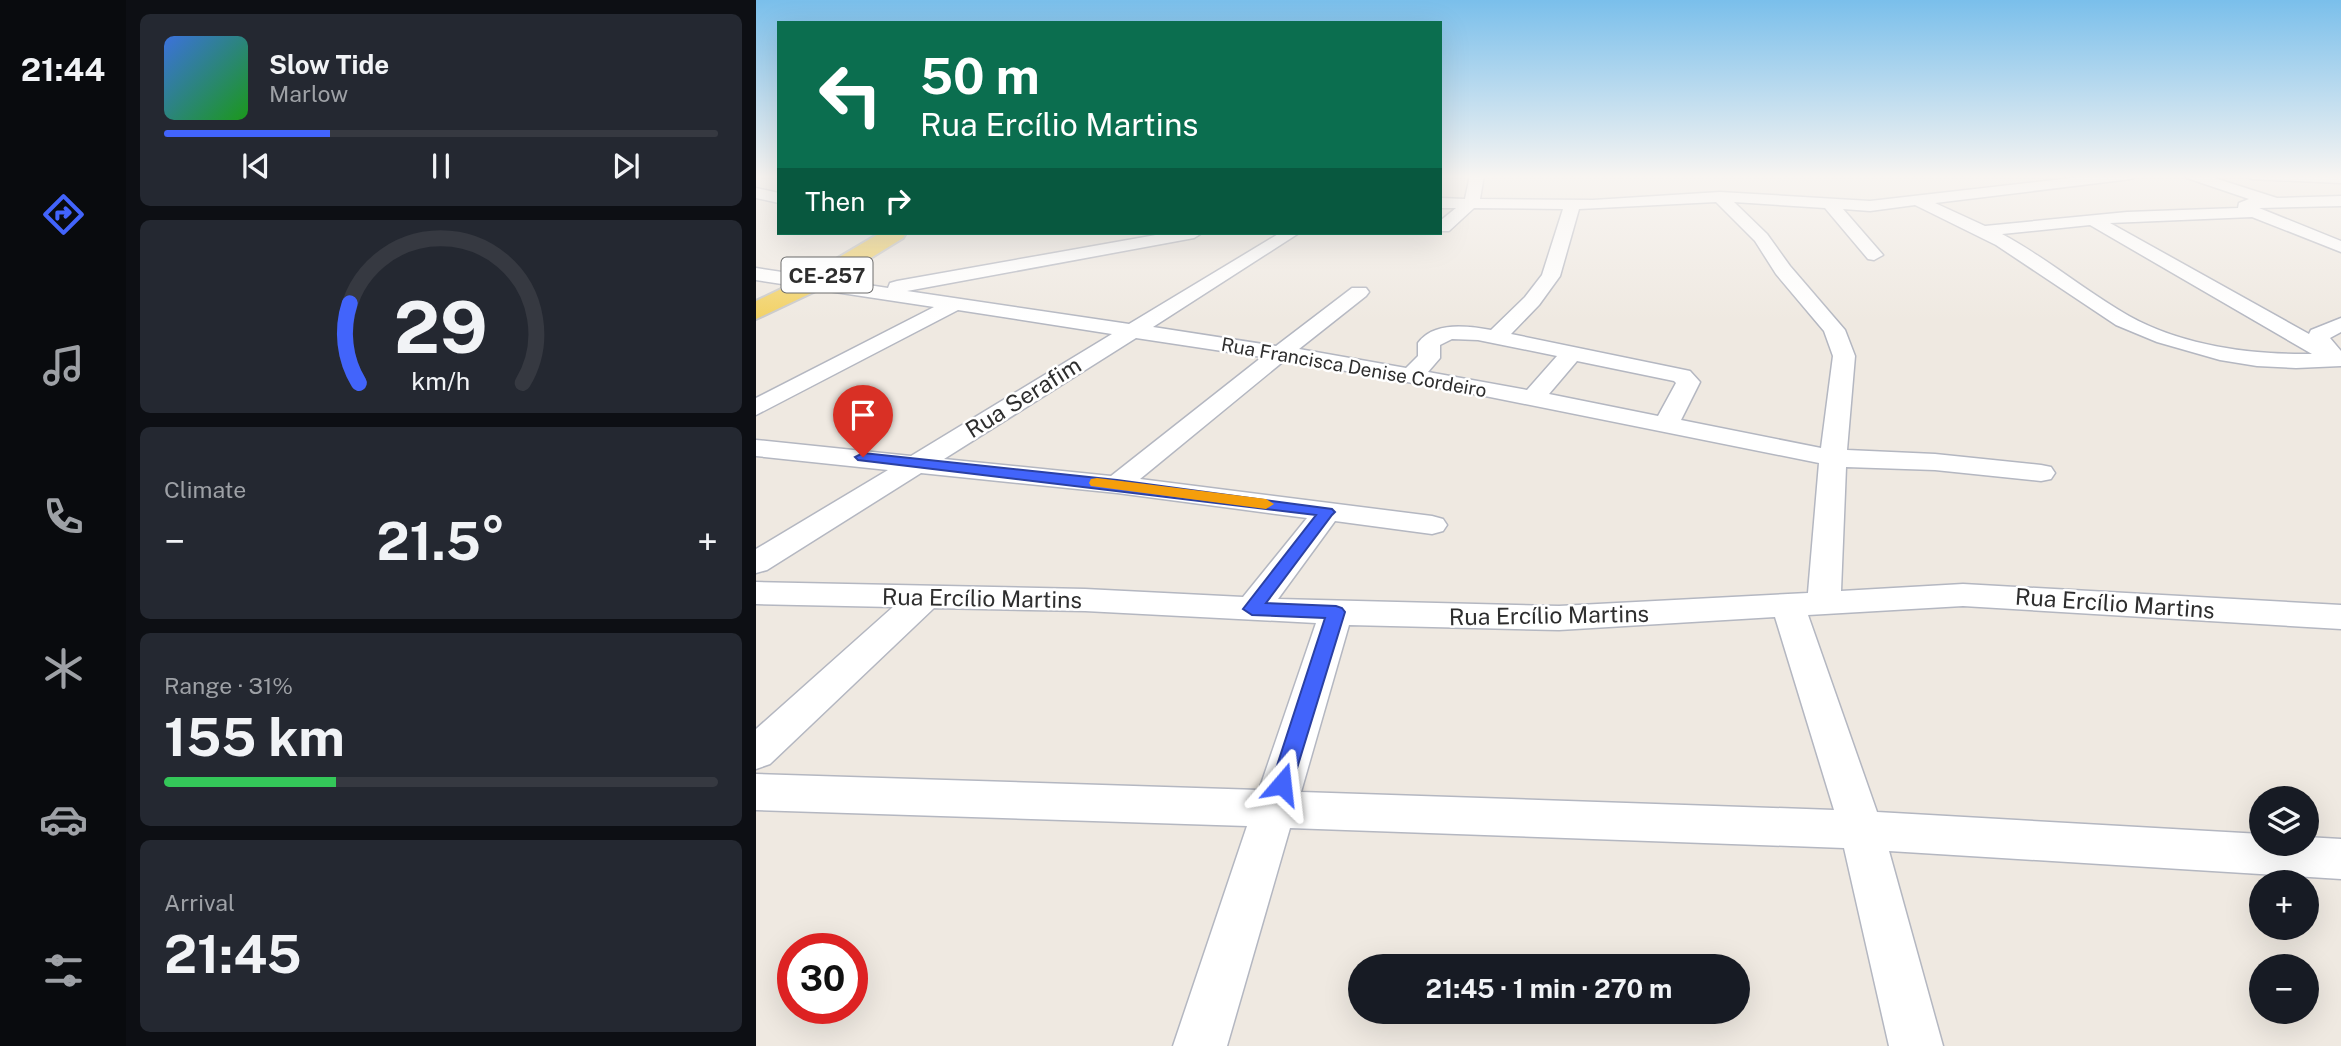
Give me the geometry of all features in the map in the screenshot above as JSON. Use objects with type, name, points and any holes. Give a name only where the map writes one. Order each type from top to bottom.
[{"type":"main road","name":"CE-257","points":[[761,306],[813,284],[892,235]]},
{"type":"street","points":[[1443,227],[1447,224]]},
{"type":"street","points":[[1496,337],[1551,276],[1567,224]]},
{"type":"street","points":[[1741,224],[1767,246],[1783,270],[1834,330],[1844,356],[1833,458],[1806,604],[1916,1046]]},
{"type":"street","points":[[1847,224],[1874,255]]},
{"type":"street","points":[[1967,224],[2031,257],[2121,320],[2148,333],[2245,360],[2339,362]]},
{"type":"street","points":[[1983,231],[2054,224]]},
{"type":"street","points":[[2099,224],[2339,362]]},
{"type":"street","points":[[2283,224],[2341,247]]},
{"type":"street","points":[[756,274],[873,291],[1183,235]]},
{"type":"street","name":"Rua Serafim","points":[[756,563],[1288,235]]},
{"type":"street","name":"Rua Francisca Denise Cordeiro","points":[[873,291],[1411,375],[1833,458],[1936,462],[2041,473]]},
{"type":"street","points":[[1117,485],[1359,292]]},
{"type":"street","points":[[756,408],[954,304]]},
{"type":"street","points":[[2339,362],[2320,343],[2319,335],[2341,324]]},
{"type":"street","points":[[1411,375],[1429,358],[1429,343],[1440,334],[1454,332],[1496,337],[1686,378],[1688,382],[1666,425]]},
{"type":"street","points":[[1533,398],[1572,353]]},
{"type":"street","points":[[756,448],[1117,485],[1432,525]]},
{"type":"street","points":[[1252,609],[1327,512]]},
{"type":"street","name":"Rua Ercílio Martins","points":[[756,593],[1085,600],[1252,609],[1559,618],[1891,597],[2010,596],[2341,617]]},
{"type":"street","points":[[756,753],[925,597]]},
{"type":"street","points":[[1200,1046],[1336,612]]},
{"type":"street","points":[[756,792],[1862,830],[2341,859]]},
{"type":"slow traffic","points":[[1097,483],[1266,504]]},
{"type":"route","points":[[863,457],[1327,512],[1252,609],[1336,612],[1282,784]]}]
